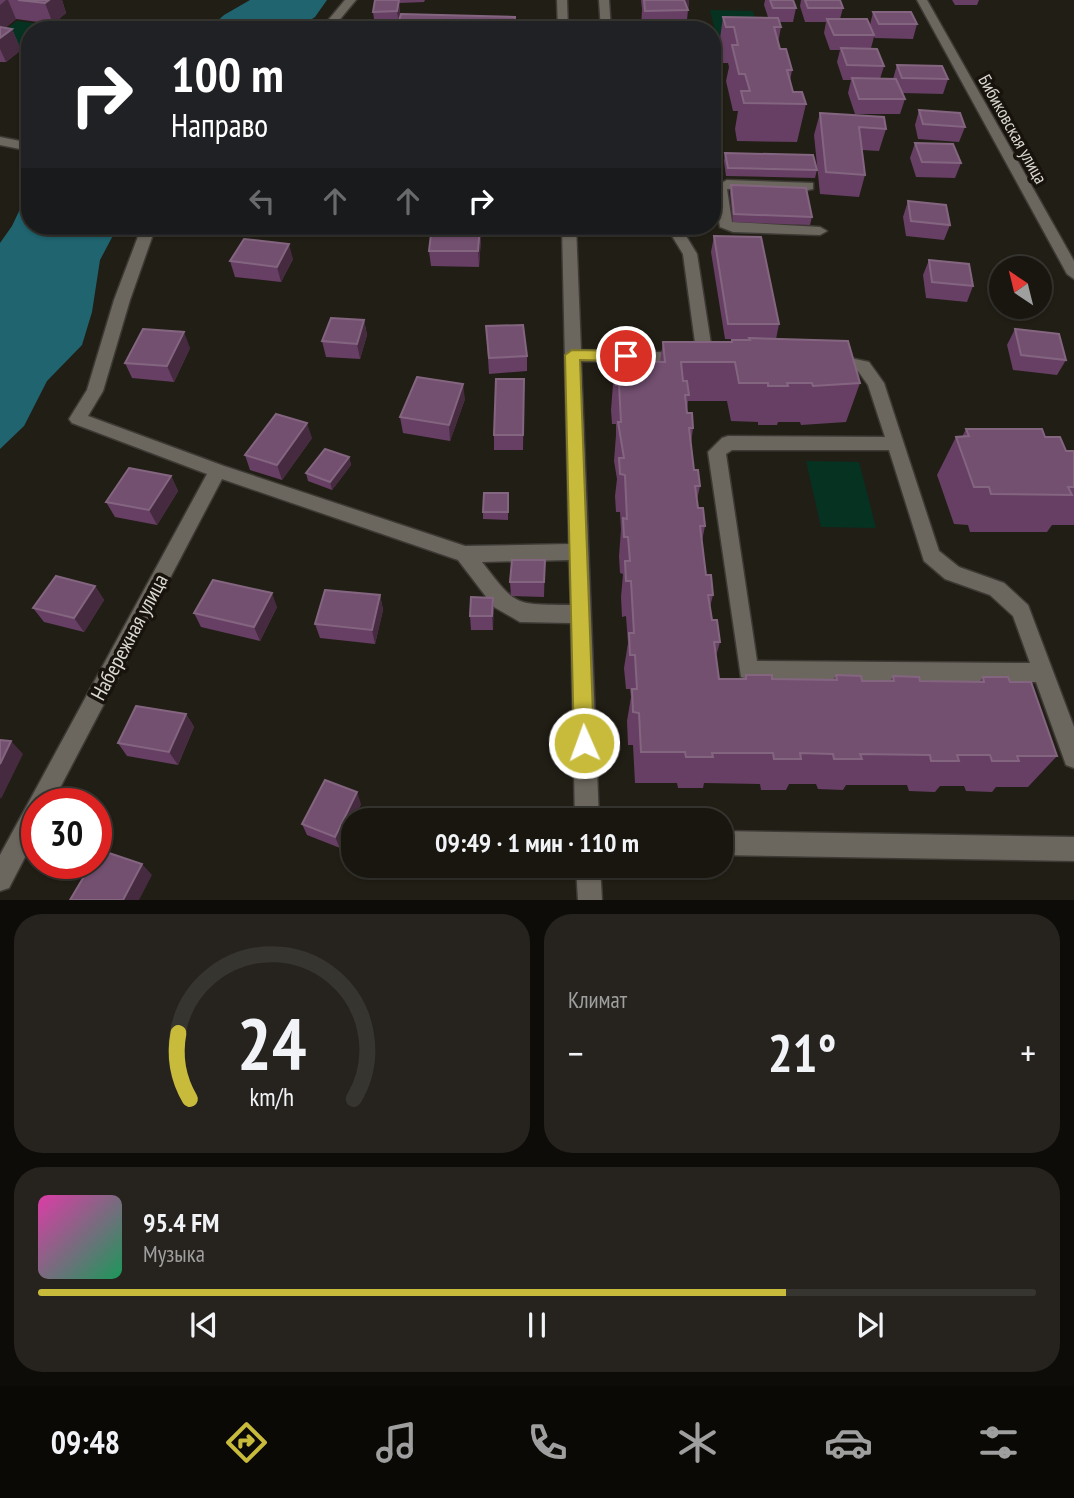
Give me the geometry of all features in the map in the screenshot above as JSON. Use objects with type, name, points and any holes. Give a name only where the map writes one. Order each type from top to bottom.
[{"type":"street","points":[[332,21],[351,0]]},
{"type":"street","points":[[562,0],[563,21]]},
{"type":"street","points":[[604,0],[606,21]]},
{"type":"street","name":"Бибиковская улица","points":[[922,0],[1074,274]]},
{"type":"street","points":[[0,141],[21,145]]},
{"type":"street","points":[[721,187],[727,184],[808,186]]},
{"type":"street","points":[[721,210],[725,224],[733,228],[820,231]]},
{"type":"street","points":[[146,235],[122,300],[95,391],[78,419],[218,471],[465,554],[578,552]]},
{"type":"street","points":[[569,235],[587,808]]},
{"type":"street","points":[[572,355],[712,357],[690,254],[678,235]]},
{"type":"street","points":[[817,359],[841,360],[863,366],[876,383],[932,555],[952,573],[998,589],[1021,611],[1074,757]]},
{"type":"street","points":[[896,444],[728,443],[717,452],[748,670],[1043,673]]},
{"type":"street","name":"Набережная улица","points":[[48,788],[218,471]]},
{"type":"street","points":[[465,554],[501,601],[520,613],[580,614]]},
{"type":"street","points":[[0,878],[21,839]]},
{"type":"street","points":[[733,843],[1074,849]]},
{"type":"street","points":[[589,878],[590,900]]},
{"type":"green space","points":[[710,10],[753,11],[761,39],[721,39],[721,21],[713,21]]},
{"type":"green space","points":[[17,21],[21,22],[21,47],[0,45],[0,34]]},
{"type":"green space","points":[[806,461],[859,462],[876,528],[821,527]]},
{"type":"water","points":[[250,0],[327,0],[309,21],[217,21]]},
{"type":"water","points":[[21,207],[21,235],[113,235],[100,260],[92,312],[82,345],[47,381],[24,426],[0,449],[0,243]]},
{"type":"building","points":[[18,0],[49,0],[45,3]]},
{"type":"building","points":[[375,0],[399,0],[397,11],[373,12]]},
{"type":"building","points":[[644,0],[684,0],[688,10],[645,11]]},
{"type":"building","points":[[770,0],[793,0],[796,8],[773,8]]},
{"type":"building","points":[[805,0],[840,0],[843,8],[808,8]]},
{"type":"building","points":[[873,12],[911,12],[917,24],[879,24]]},
{"type":"building","points":[[401,14],[515,17],[515,21],[399,21]]},
{"type":"building","points":[[723,17],[778,18],[781,27],[774,27],[780,49],[786,49],[792,70],[787,70],[793,92],[802,92],[806,104],[744,103],[741,91],[750,91],[745,74],[739,74],[732,45],[738,45],[734,27],[726,27]]},
{"type":"building","points":[[827,19],[867,19],[874,35],[834,35]]},
{"type":"building","points":[[0,27],[12,29],[0,38]]},
{"type":"building","points":[[841,48],[877,49],[884,66],[847,65]]},
{"type":"building","points":[[897,65],[942,66],[948,79],[902,78]]},
{"type":"building","points":[[852,78],[896,79],[905,99],[859,99]]},
{"type":"building","points":[[919,110],[960,113],[965,127],[923,124]]},
{"type":"building","points":[[820,113],[884,117],[886,129],[859,127],[865,175],[826,172]]},
{"type":"building","points":[[915,143],[953,144],[961,163],[922,162]]},
{"type":"building","points":[[725,153],[813,155],[817,170],[728,168]]},
{"type":"building","points":[[731,185],[806,188],[812,217],[734,214]]},
{"type":"building","points":[[908,201],[946,205],[950,225],[911,221]]},
{"type":"building","points":[[431,235],[479,235],[478,251],[429,251]]},
{"type":"building","points":[[714,236],[761,237],[779,324],[728,324]]},
{"type":"building","points":[[244,239],[289,244],[277,267],[230,261]]},
{"type":"building","points":[[929,260],[969,264],[973,286],[932,282]]},
{"type":"building","points":[[331,318],[364,320],[357,344],[322,341]]},
{"type":"building","points":[[523,325],[527,356],[489,358],[486,326]]},
{"type":"building","points":[[143,329],[184,332],[167,366],[125,363]]},
{"type":"building","points":[[1015,329],[1059,334],[1066,360],[1021,355]]},
{"type":"building","points":[[749,338],[848,341],[860,383],[813,386],[812,383],[787,383],[788,386],[768,386],[768,383],[739,383],[735,362],[681,362],[683,381],[687,381],[689,395],[685,395],[687,413],[692,413],[693,428],[689,428],[694,470],[698,470],[700,486],[695,486],[698,508],[703,508],[705,526],[700,526],[706,575],[711,575],[713,595],[708,595],[712,620],[717,620],[720,642],[714,642],[719,679],[772,675],[772,679],[837,680],[836,675],[861,676],[862,681],[894,681],[893,676],[919,677],[920,681],[984,682],[983,677],[1008,677],[1010,682],[1031,682],[1057,756],[1017,756],[1019,761],[992,761],[990,755],[957,755],[959,761],[931,761],[930,755],[860,754],[862,759],[834,759],[833,754],[800,753],[801,759],[774,759],[773,753],[712,753],[713,757],[686,757],[685,752],[641,752],[639,713],[633,712],[632,689],[637,689],[635,655],[630,655],[629,633],[634,633],[631,581],[626,581],[625,561],[630,561],[628,537],[624,537],[623,518],[627,519],[625,475],[620,474],[619,458],[624,458],[618,422],[621,422],[619,385],[616,385],[614,371],[618,371],[618,361],[665,362],[663,342],[732,342],[750,340]]},
{"type":"building","points":[[417,377],[463,384],[449,425],[400,417]]},
{"type":"building","points":[[496,379],[524,379],[523,435],[494,435]]},
{"type":"building","points":[[276,414],[307,423],[277,465],[245,455]]},
{"type":"building","points":[[966,429],[1042,429],[1045,437],[1060,437],[1066,451],[1074,451],[1074,487],[1068,487],[1072,495],[991,494],[989,487],[974,487],[956,437],[969,436]]},
{"type":"building","points":[[325,449],[349,457],[330,482],[306,473]]},
{"type":"building","points":[[129,468],[171,476],[149,510],[106,502]]},
{"type":"building","points":[[484,493],[508,493],[508,512],[483,512]]},
{"type":"building","points":[[512,560],[545,560],[544,582],[510,582]]},
{"type":"building","points":[[56,576],[95,586],[74,618],[33,608]]},
{"type":"building","points":[[213,580],[272,593],[254,627],[194,613]]},
{"type":"building","points":[[325,590],[380,595],[372,630],[315,624]]},
{"type":"building","points":[[471,597],[493,598],[492,616],[470,616]]},
{"type":"building","points":[[136,706],[186,714],[169,752],[118,743]]},
{"type":"building","points":[[0,740],[11,741],[0,764]]},
{"type":"building","points":[[325,780],[357,792],[349,808],[341,808],[341,825],[335,837],[302,824]]},
{"type":"building","points":[[112,854],[142,864],[123,900],[70,900],[82,879],[112,879]]},
{"type":"route","points":[[584,743],[572,355],[626,356]]}]
